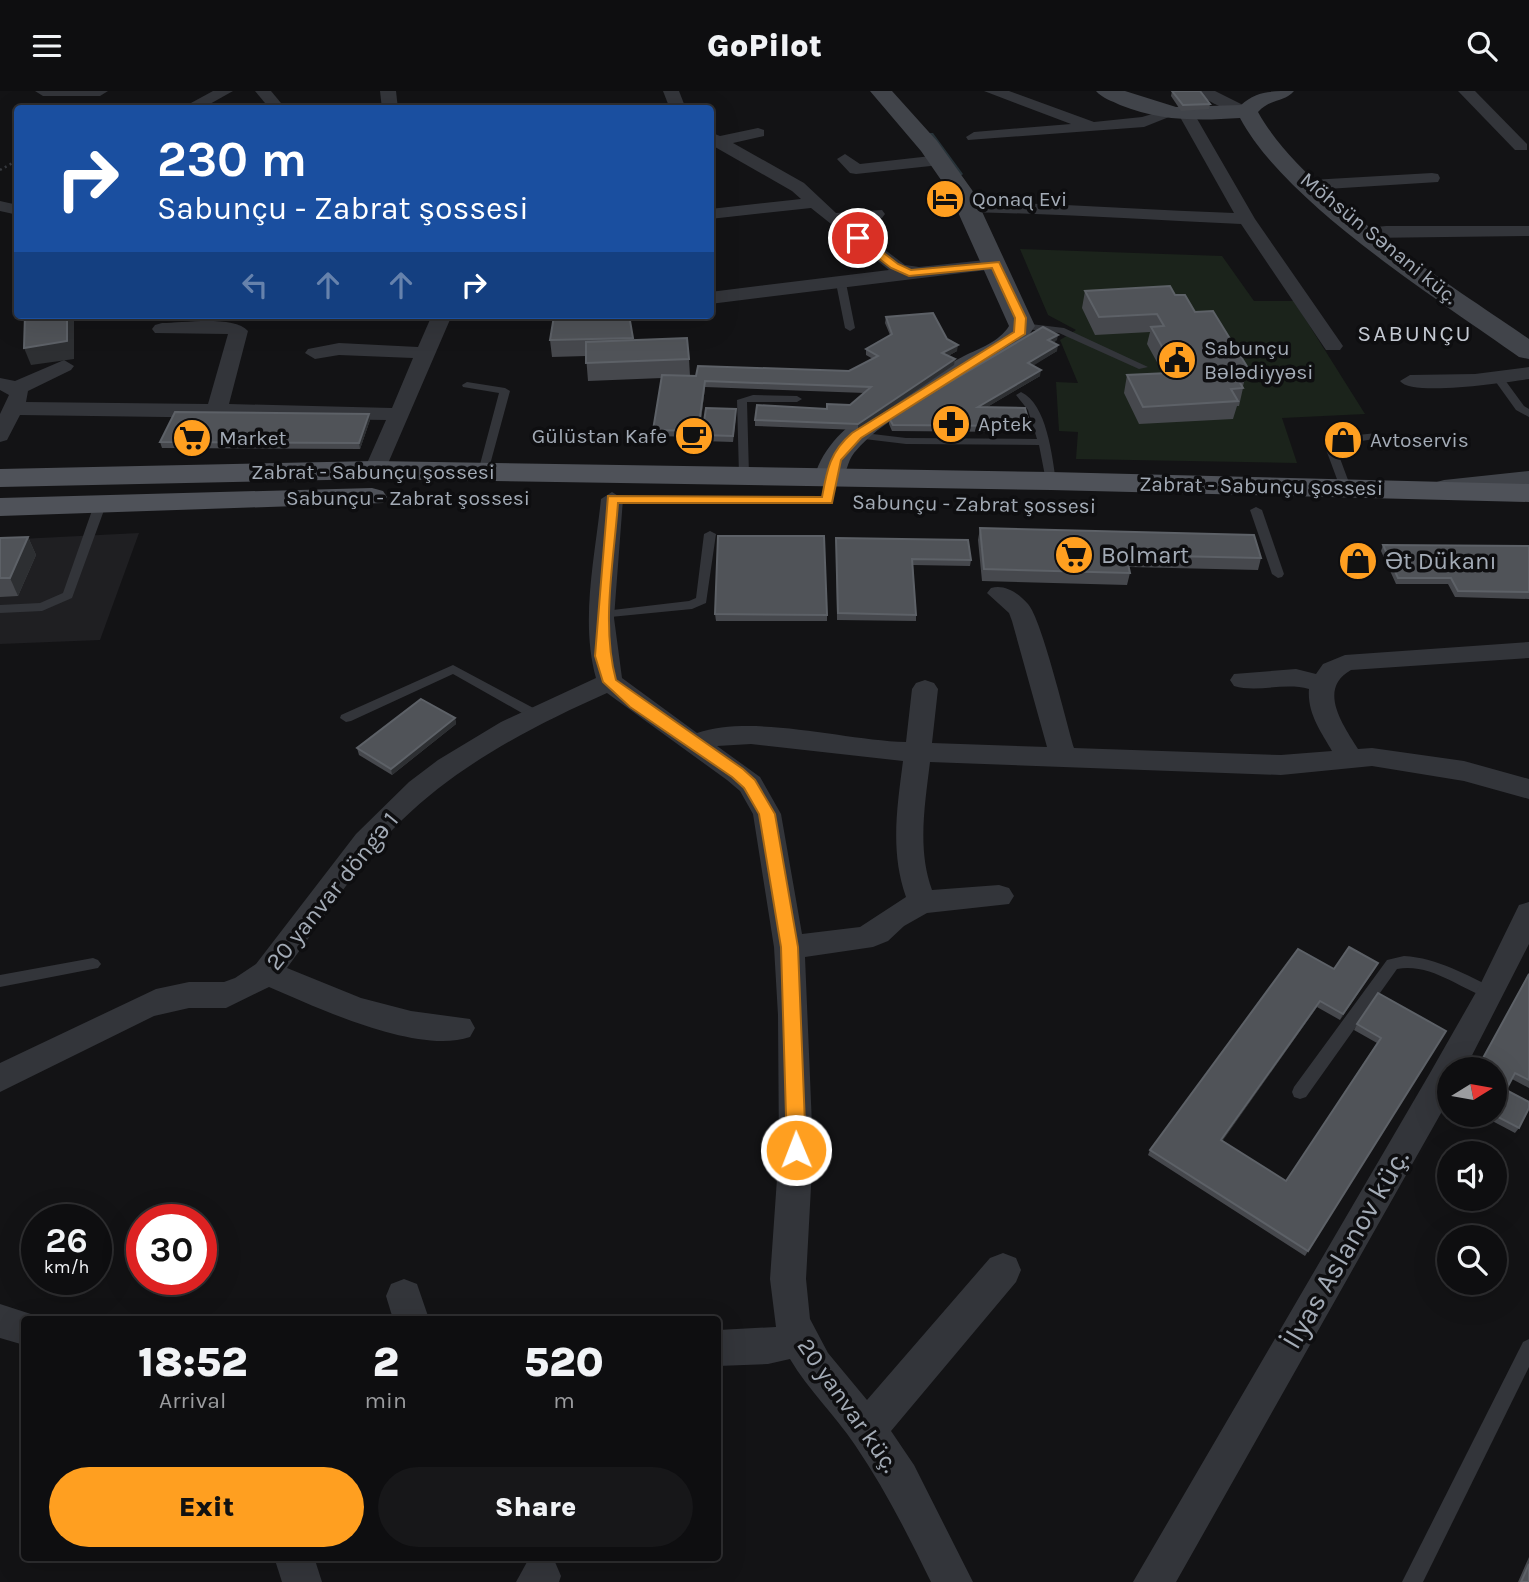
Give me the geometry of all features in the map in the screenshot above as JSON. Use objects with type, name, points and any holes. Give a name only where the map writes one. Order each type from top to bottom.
[{"type":"main road","name":"Zabrat - Sabunçu şossesi","points":[[0,478],[375,470],[744,475],[828,488],[908,478],[1529,493]]},
{"type":"main road","name":"Sabunçu - Zabrat şossesi","points":[[0,507],[101,502],[367,497],[612,499],[828,488],[1256,510],[1529,516]]},
{"type":"street","points":[[43,91],[100,91]]},
{"type":"street","points":[[195,105],[225,91]]},
{"type":"street","points":[[263,91],[275,105]]},
{"type":"street","points":[[828,488],[841,449],[856,435],[935,383],[1007,344],[1019,334],[1022,326],[969,207],[940,160],[880,91]]},
{"type":"street","points":[[992,91],[1040,105],[1093,127]]},
{"type":"street","points":[[1107,91],[1166,115],[1188,117],[1247,111],[1259,98],[1283,91]]},
{"type":"street","points":[[1204,91],[1247,111]]},
{"type":"street","points":[[1466,91],[1524,152]]},
{"type":"street","name":"Möhsün Sənani küç.","points":[[1247,111],[1249,122],[1264,141],[1366,233],[1529,351]]},
{"type":"street","points":[[974,137],[1007,131],[1049,132],[1093,127],[1153,120],[1166,115]]},
{"type":"street","points":[[1188,117],[1243,213],[1333,346]]},
{"type":"street","points":[[714,141],[758,133]]},
{"type":"street","points":[[714,142],[790,181],[832,219],[894,266],[909,273]]},
{"type":"street","points":[[845,159],[856,169],[940,160]]},
{"type":"street","points":[[1311,185],[1432,178]]},
{"type":"street","points":[[736,190],[744,210]]},
{"type":"street","points":[[714,213],[814,203]]},
{"type":"street","points":[[1147,206],[1243,213]]},
{"type":"street","points":[[969,207],[1085,209],[1124,214],[1243,213]]},
{"type":"street","points":[[832,219],[876,214]]},
{"type":"street","points":[[1366,233],[1402,231],[1483,235],[1529,231]]},
{"type":"street","points":[[714,298],[995,264]]},
{"type":"street","points":[[375,470],[440,319]]},
{"type":"street","points":[[162,329],[227,327],[238,331],[217,409]]},
{"type":"street","points":[[315,353],[366,349],[425,353]]},
{"type":"street","points":[[8,386],[64,366]]},
{"type":"street","points":[[1410,381],[1498,378],[1529,373]]},
{"type":"street","points":[[0,436],[19,395],[8,386]]},
{"type":"street","points":[[13,409],[70,407],[397,414]]},
{"type":"street","points":[[1430,490],[1529,480]]},
{"type":"street","points":[[610,682],[603,656],[612,499]]},
{"type":"street","points":[[999,593],[1019,609],[1024,621],[1063,756]]},
{"type":"street","points":[[1350,758],[1328,722],[1321,698],[1322,684],[1332,670],[1345,663],[1421,655],[1529,650]]},
{"type":"street","points":[[1243,680],[1296,677],[1322,684]]},
{"type":"street","name":"20 yanvar döngə 1","points":[[0,1078],[143,1007],[167,998],[226,995],[246,987],[267,973],[367,840],[394,811],[435,776],[511,725],[610,682]]},
{"type":"street","name":"20 yanvar küç.","points":[[610,682],[737,773],[760,799],[774,846],[789,947],[796,1150],[788,1279],[792,1319],[799,1340],[815,1366],[867,1429],[900,1479],[953,1582]]},
{"type":"street","points":[[922,902],[911,872],[909,852],[916,752],[925,689]]},
{"type":"street","points":[[694,743],[713,737],[751,735],[842,747],[916,752],[1281,765],[1350,758],[1395,760],[1464,771],[1529,789]]},
{"type":"street","points":[[789,947],[862,939],[878,933],[894,918],[922,902],[999,896]]},
{"type":"street","name":"İlyas Aslanov küç.","points":[[1153,1582],[1491,993],[1529,913]]},
{"type":"street","points":[[267,973],[356,1010],[411,1024],[459,1028]]},
{"type":"street","points":[[867,1429],[1003,1270]]},
{"type":"street","points":[[0,1321],[21,1327]]},
{"type":"street","points":[[721,1348],[768,1346],[799,1340]]},
{"type":"street","points":[[296,1561],[302,1582]]},
{"type":"lane","points":[[841,283],[850,328]]},
{"type":"lane","points":[[1022,326],[1061,330],[1143,367]]},
{"type":"lane","points":[[1498,378],[1520,408],[1529,414]]},
{"type":"lane","points":[[467,385],[505,391],[483,472]]},
{"type":"lane","points":[[1021,395],[1030,402],[1044,442],[1051,481]]},
{"type":"lane","points":[[744,475],[742,400],[797,399]]},
{"type":"lane","points":[[856,435],[906,441],[1044,442]]},
{"type":"lane","points":[[1345,488],[1329,444],[1339,440],[1377,436]]},
{"type":"lane","points":[[0,609],[42,607],[68,595],[101,502]]},
{"type":"lane","points":[[1256,510],[1279,573]]},
{"type":"lane","points":[[604,615],[692,605],[702,600],[710,534]]},
{"type":"lane","points":[[346,718],[453,669],[534,714]]},
{"type":"lane","points":[[1300,1092],[1392,964],[1402,961],[1424,964],[1491,993]]},
{"type":"lane","points":[[0,981],[93,964]]},
{"type":"lane","points":[[1412,1582],[1529,1348]]},
{"type":"shaded area","points":[[1020,249],[1222,256],[1254,301],[1294,301],[1365,414],[1282,418],[1297,463],[1076,459],[1078,432],[1059,431],[1056,382],[1078,383],[1060,340],[1076,330],[1048,315]]},
{"type":"shaded area","points":[[139,533],[100,640],[0,644],[0,540]]},
{"type":"building","points":[[1172,91],[1200,91],[1210,104],[1183,105]]},
{"type":"building","points":[[1170,286],[1175,295],[1185,295],[1195,312],[1213,311],[1248,368],[1232,369],[1243,388],[1231,389],[1238,401],[1143,407],[1127,375],[1190,372],[1182,358],[1169,359],[1151,327],[1164,326],[1157,314],[1099,317],[1085,291]]},
{"type":"building","points":[[933,313],[947,339],[958,345],[942,353],[955,359],[858,424],[755,420],[757,405],[827,409],[827,404],[850,405],[871,387],[705,381],[698,431],[653,430],[662,375],[696,376],[698,366],[849,371],[878,356],[866,349],[892,334],[886,317]]},
{"type":"building","points":[[25,319],[67,319],[67,341],[24,348]]},
{"type":"building","points":[[554,319],[630,319],[633,338],[550,340]]},
{"type":"building","points":[[1043,327],[1058,335],[1048,340],[1058,345],[1028,363],[1041,370],[978,407],[1025,408],[1030,426],[893,425],[889,418]]},
{"type":"building","points":[[687,338],[689,359],[586,363],[586,342]]},
{"type":"building","points":[[706,408],[736,409],[733,436],[702,435]]},
{"type":"building","points":[[175,412],[369,414],[359,443],[160,442]]},
{"type":"building","points":[[980,528],[1254,535],[1261,558],[1126,555],[1130,573],[984,569]]},
{"type":"building","points":[[718,536],[824,536],[827,615],[715,614]]},
{"type":"building","points":[[28,537],[10,578],[0,578],[0,538]]},
{"type":"building","points":[[836,538],[968,540],[971,560],[912,559],[916,615],[838,613]]},
{"type":"building","points":[[1383,545],[1529,546],[1529,592],[1458,591],[1451,578],[1398,578]]},
{"type":"building","points":[[421,699],[455,718],[391,769],[357,748]]},
{"type":"building","points":[[1349,947],[1378,963],[1343,1014],[1320,1001],[1221,1140],[1286,1181],[1381,1038],[1357,1024],[1378,993],[1446,1031],[1308,1251],[1150,1150],[1298,949],[1334,969]]},
{"type":"building","points":[[1529,974],[1529,1080],[1515,1073],[1507,1088],[1507,1057],[1484,1057]]},
{"type":"building","points":[[1507,1091],[1529,1102],[1529,1108],[1519,1128],[1507,1122]]},
{"type":"building","points":[[1529,1564],[1529,1582],[1521,1582]]},
{"type":"waterway","points":[[931,134],[960,174]]},
{"type":"place","name":"Qonaq Evi","points":[[945,199]]},
{"type":"place","name":"Sabunçu Bələdiyyəsi","points":[[1177,360]]},
{"type":"place","name":"Aptek","points":[[951,424]]},
{"type":"place","name":"Gülüstan Kafe","points":[[694,436]]},
{"type":"place","name":"Market","points":[[192,438]]},
{"type":"place","name":"Avtoservis","points":[[1343,440]]},
{"type":"place","name":"Bolmart","points":[[1074,555]]},
{"type":"place","name":"Ət Dükanı","points":[[1358,561]]},
{"type":"district","name":"SABUNÇU","points":[[1415,333]]},
{"type":"route","points":[[796,1150],[794,1015],[789,947],[767,814],[750,784],[737,773],[635,703],[610,682],[604,669],[604,615],[612,499],[827,501],[835,460],[841,449],[856,435],[935,383],[1007,344],[1019,334],[1021,318],[995,264],[909,273],[894,266],[858,238]]}]
